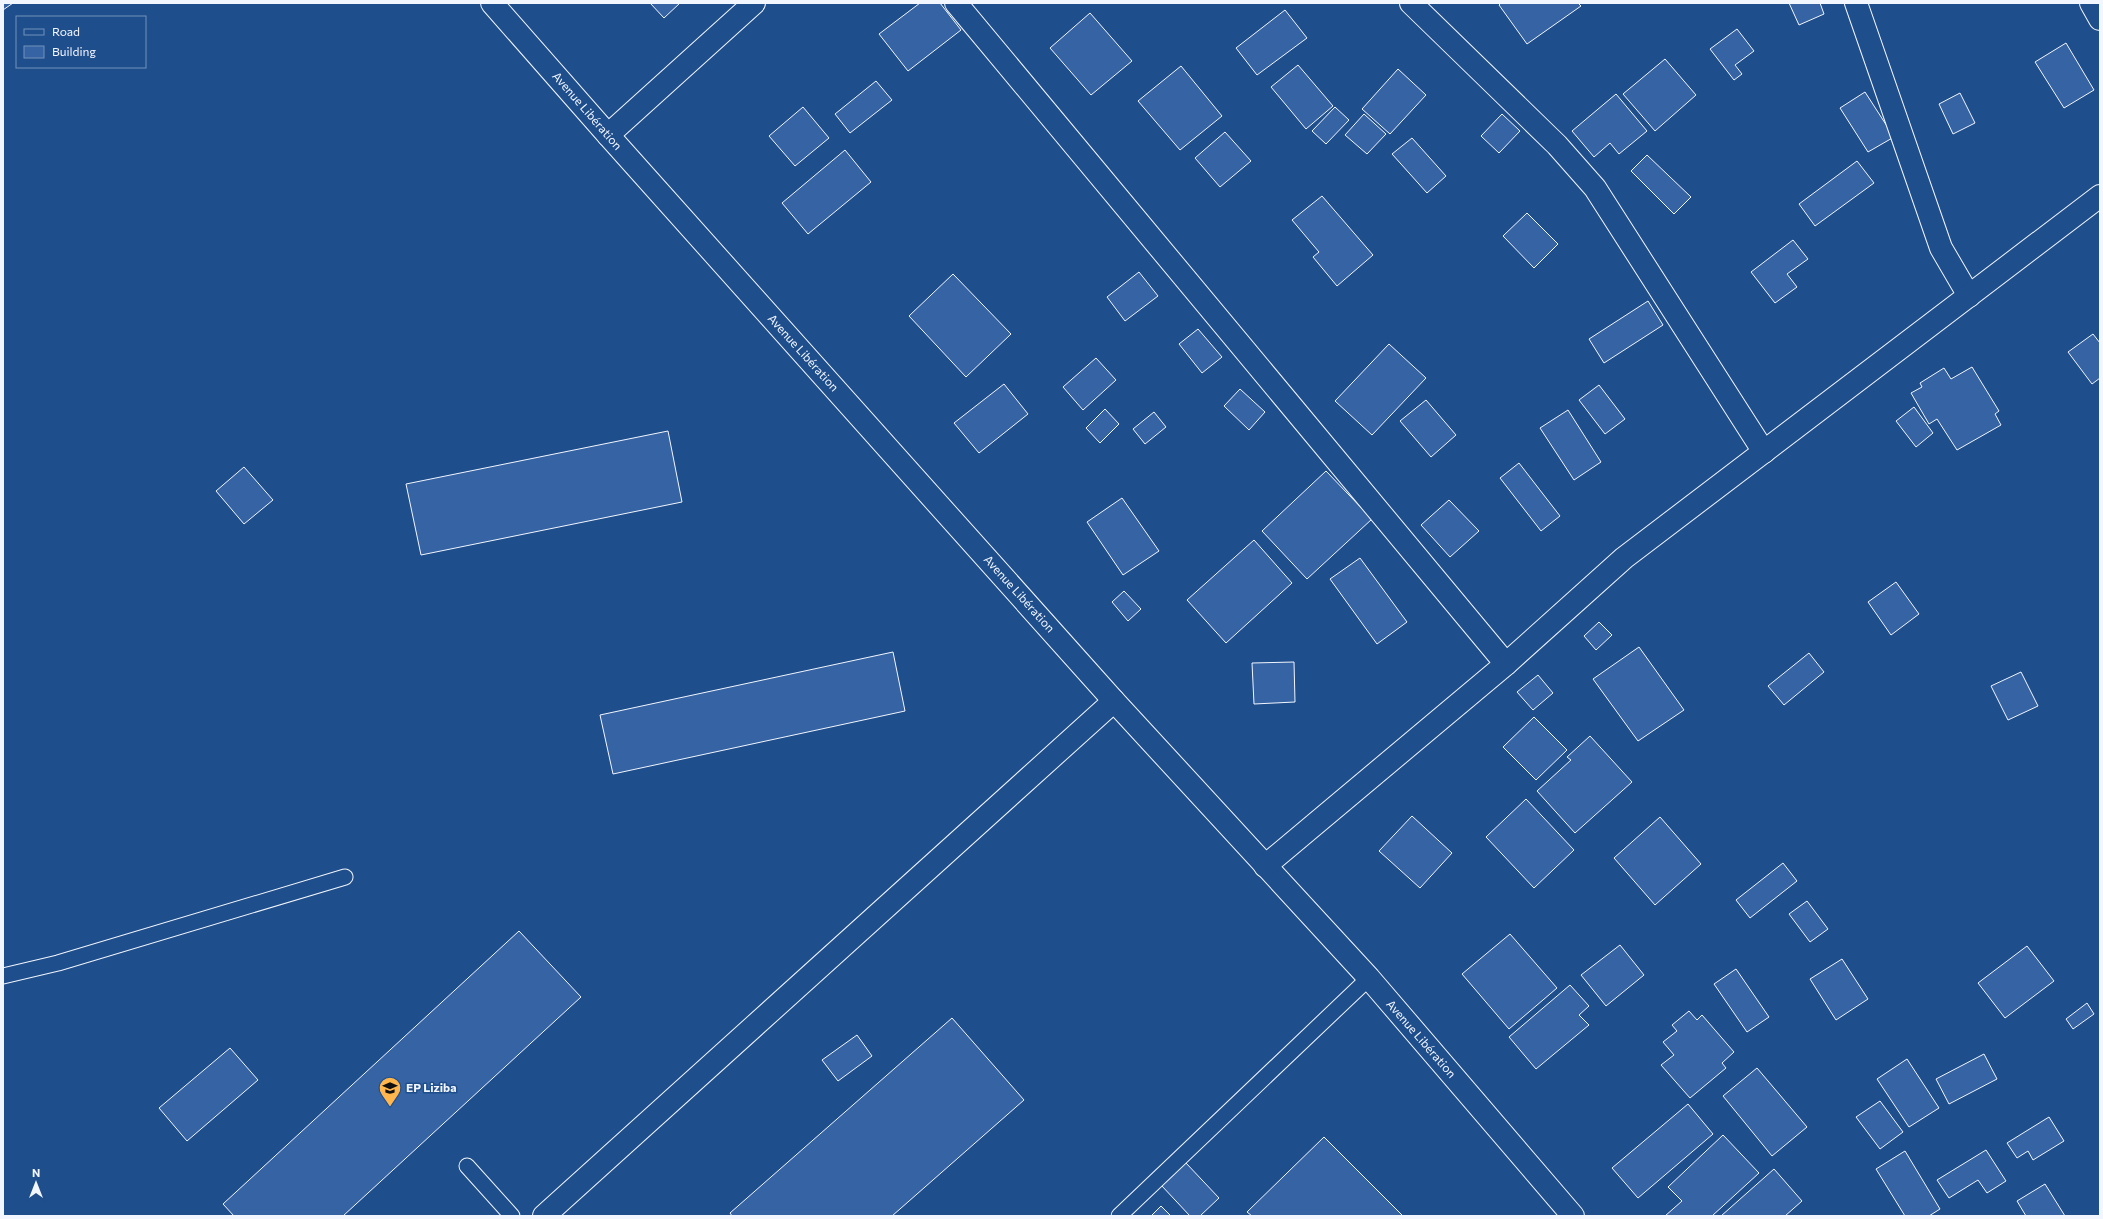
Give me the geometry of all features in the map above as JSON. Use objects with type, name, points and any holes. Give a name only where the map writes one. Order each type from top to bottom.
[{"type":"street","name":"Avenue Libération","points":[[492,3],[608,135],[1114,701],[1369,978],[1573,1216]]},
{"type":"street","points":[[608,135],[754,3]]},
{"type":"street","points":[[956,3],[1506,664]]},
{"type":"street","points":[[1856,3],[1941,248],[1969,296]]},
{"type":"street","points":[[2091,3],[2100,20]]},
{"type":"street","points":[[1413,4],[1557,145],[1595,188],[1764,452]]},
{"type":"street","points":[[1266,866],[1506,664],[1624,558],[2100,196]]},
{"type":"street","points":[[544,1216],[1114,701]]},
{"type":"lane","points":[[3,976],[58,963],[345,877]]},
{"type":"lane","points":[[1119,1216],[1369,978]]},
{"type":"lane","points":[[467,1166],[512,1216]]},
{"type":"building","points":[[3,3],[13,3],[3,10]]},
{"type":"building","points":[[650,3],[680,3],[664,18]]},
{"type":"building","points":[[920,3],[940,3],[961,30],[908,71],[879,34]]},
{"type":"building","points":[[1501,3],[1578,3],[1581,6],[1527,44],[1499,5]]},
{"type":"building","points":[[1789,3],[1820,3],[1824,14],[1799,25]]},
{"type":"building","points":[[1285,10],[1307,38],[1257,75],[1236,48]]},
{"type":"building","points":[[1090,13],[1132,61],[1091,95],[1050,48]]},
{"type":"building","points":[[1737,29],[1754,51],[1735,65],[1742,74],[1734,80],[1710,49]]},
{"type":"building","points":[[2066,43],[2094,90],[2064,108],[2035,62]]},
{"type":"building","points":[[1665,59],[1696,95],[1655,131],[1623,94]]},
{"type":"building","points":[[1298,65],[1333,106],[1306,129],[1271,87]]},
{"type":"building","points":[[1181,66],[1222,116],[1180,150],[1138,101]]},
{"type":"building","points":[[1398,69],[1426,95],[1390,134],[1362,109]]},
{"type":"building","points":[[876,81],[892,100],[850,133],[835,114]]},
{"type":"building","points":[[1865,92],[1894,137],[1868,152],[1840,108]]},
{"type":"building","points":[[1960,93],[1975,123],[1953,134],[1939,104]]},
{"type":"building","points":[[1616,94],[1647,131],[1619,154],[1610,143],[1594,157],[1572,131]]},
{"type":"building","points":[[803,107],[829,138],[795,166],[769,136]]},
{"type":"building","points":[[1335,107],[1349,120],[1326,144],[1312,131]]},
{"type":"building","points":[[1364,114],[1386,134],[1367,154],[1345,135]]},
{"type":"building","points":[[1502,114],[1520,131],[1499,153],[1481,136]]},
{"type":"building","points":[[1225,132],[1251,161],[1220,187],[1195,158]]},
{"type":"building","points":[[1412,138],[1446,176],[1427,193],[1392,154]]},
{"type":"building","points":[[845,150],[871,182],[808,234],[782,203]]},
{"type":"building","points":[[1647,155],[1691,197],[1674,214],[1631,171]]},
{"type":"building","points":[[1857,161],[1874,183],[1815,226],[1799,204]]},
{"type":"building","points":[[1322,196],[1373,255],[1337,286],[1313,257],[1319,252],[1292,220]]},
{"type":"building","points":[[1527,213],[1558,244],[1534,268],[1503,236]]},
{"type":"building","points":[[1793,240],[1808,259],[1787,274],[1797,287],[1775,303],[1751,272]]},
{"type":"building","points":[[1139,272],[1158,296],[1125,321],[1107,297]]},
{"type":"building","points":[[953,274],[1011,334],[966,377],[909,316]]},
{"type":"building","points":[[1648,301],[1663,325],[1604,363],[1589,339]]},
{"type":"building","points":[[1198,329],[1222,357],[1202,373],[1179,344]]},
{"type":"building","points":[[2093,334],[2100,343],[2100,378],[2092,384],[2068,352]]},
{"type":"building","points":[[1389,344],[1426,378],[1372,435],[1335,401]]},
{"type":"building","points":[[1096,358],[1116,380],[1083,410],[1063,387]]},
{"type":"building","points":[[1972,367],[1999,411],[1995,414],[2001,425],[1957,450],[1937,419],[1929,424],[1911,393],[1922,387],[1920,383],[1944,368],[1951,379]]},
{"type":"building","points":[[1004,384],[1028,414],[979,453],[954,423]]},
{"type":"building","points":[[1599,385],[1625,419],[1605,434],[1579,400]]},
{"type":"building","points":[[1240,389],[1265,412],[1249,430],[1224,406]]},
{"type":"building","points":[[1426,400],[1456,435],[1431,457],[1400,421]]},
{"type":"building","points":[[1914,407],[1933,433],[1916,447],[1896,421]]},
{"type":"building","points":[[1105,409],[1119,424],[1100,443],[1086,428]]},
{"type":"building","points":[[1568,410],[1601,462],[1574,480],[1540,428]]},
{"type":"building","points":[[1154,412],[1166,427],[1145,444],[1133,429]]},
{"type":"building","points":[[668,431],[682,502],[421,555],[406,484]]},
{"type":"building","points":[[1519,463],[1560,516],[1541,531],[1500,478]]},
{"type":"building","points":[[244,467],[273,500],[244,524],[216,491]]},
{"type":"building","points":[[1326,471],[1372,519],[1307,579],[1262,531]]},
{"type":"building","points":[[1122,498],[1159,551],[1123,575],[1087,522]]},
{"type":"building","points":[[1449,500],[1479,531],[1450,557],[1421,525]]},
{"type":"building","points":[[1254,540],[1292,583],[1226,643],[1187,600]]},
{"type":"building","points":[[1360,558],[1407,622],[1377,644],[1330,579]]},
{"type":"building","points":[[1896,582],[1919,614],[1891,635],[1868,602]]},
{"type":"building","points":[[1124,591],[1141,609],[1128,621],[1112,602]]},
{"type":"building","points":[[1599,622],[1612,635],[1596,650],[1584,636]]},
{"type":"building","points":[[1639,647],[1684,710],[1638,741],[1593,679]]},
{"type":"building","points":[[893,652],[905,711],[613,774],[600,715]]},
{"type":"building","points":[[1809,653],[1824,672],[1784,705],[1768,686]]},
{"type":"building","points":[[1294,662],[1295,702],[1254,704],[1252,663]]},
{"type":"building","points":[[2021,672],[2038,706],[2008,720],[1991,686]]},
{"type":"building","points":[[1538,675],[1553,693],[1533,710],[1517,692]]},
{"type":"building","points":[[1534,717],[1567,750],[1536,780],[1503,747]]},
{"type":"building","points":[[1590,736],[1632,782],[1575,833],[1537,791],[1571,760],[1567,757]]},
{"type":"building","points":[[1526,799],[1574,850],[1534,888],[1486,837]]},
{"type":"building","points":[[1412,816],[1452,853],[1420,888],[1379,851]]},
{"type":"building","points":[[1660,817],[1701,864],[1655,905],[1614,858]]},
{"type":"building","points":[[1783,863],[1797,881],[1750,918],[1736,900]]},
{"type":"building","points":[[1807,901],[1828,929],[1810,942],[1789,914]]},
{"type":"building","points":[[519,931],[581,997],[343,1216],[234,1216],[223,1204]]},
{"type":"building","points":[[1510,934],[1557,988],[1509,1029],[1462,974]]},
{"type":"building","points":[[1620,945],[1644,975],[1606,1006],[1581,975]]},
{"type":"building","points":[[2027,946],[2054,981],[2005,1018],[1978,983]]},
{"type":"building","points":[[1842,959],[1868,999],[1836,1020],[1810,979]]},
{"type":"building","points":[[1736,969],[1769,1017],[1747,1032],[1714,984]]},
{"type":"building","points":[[1570,985],[1589,1006],[1579,1015],[1589,1025],[1536,1069],[1509,1037]]},
{"type":"building","points":[[2087,1003],[2094,1014],[2073,1029],[2066,1019]]},
{"type":"building","points":[[1689,1011],[1697,1020],[1702,1015],[1734,1052],[1722,1063],[1726,1068],[1690,1098],[1661,1065],[1674,1055],[1663,1042],[1677,1031],[1672,1025]]},
{"type":"building","points":[[952,1018],[1024,1100],[892,1216],[732,1216],[730,1213]]},
{"type":"building","points":[[857,1035],[872,1056],[838,1081],[822,1060]]},
{"type":"building","points":[[230,1048],[258,1080],[187,1141],[159,1108]]},
{"type":"building","points":[[1984,1054],[1997,1079],[1949,1104],[1936,1079]]},
{"type":"building","points":[[1907,1059],[1939,1108],[1909,1127],[1877,1079]]},
{"type":"building","points":[[1757,1068],[1807,1127],[1772,1156],[1723,1096]]},
{"type":"building","points":[[1880,1101],[1903,1132],[1880,1149],[1856,1117]]},
{"type":"building","points":[[1688,1104],[1713,1134],[1638,1198],[1612,1168]]},
{"type":"building","points":[[2049,1117],[2064,1141],[2033,1160],[2028,1151],[2017,1158],[2007,1143]]},
{"type":"building","points":[[1723,1135],[1759,1173],[1712,1216],[1665,1216],[1682,1201],[1668,1187]]},
{"type":"building","points":[[1324,1137],[1403,1216],[1252,1216],[1247,1212]]},
{"type":"building","points":[[1986,1150],[2006,1181],[1987,1193],[1978,1180],[1949,1198],[1937,1180]]},
{"type":"building","points":[[1905,1151],[1940,1209],[1929,1216],[1905,1216],[1876,1169]]},
{"type":"building","points":[[1186,1163],[1219,1198],[1200,1216],[1190,1216],[1161,1185]]},
{"type":"building","points":[[1774,1169],[1802,1201],[1785,1216],[1721,1216]]},
{"type":"building","points":[[2045,1184],[2065,1216],[2026,1216],[2017,1201]]},
{"type":"building","points":[[1161,1206],[1171,1216],[1151,1216]]},
{"type":"place","name":"EP Liziba","points":[[390,1108]]}]
